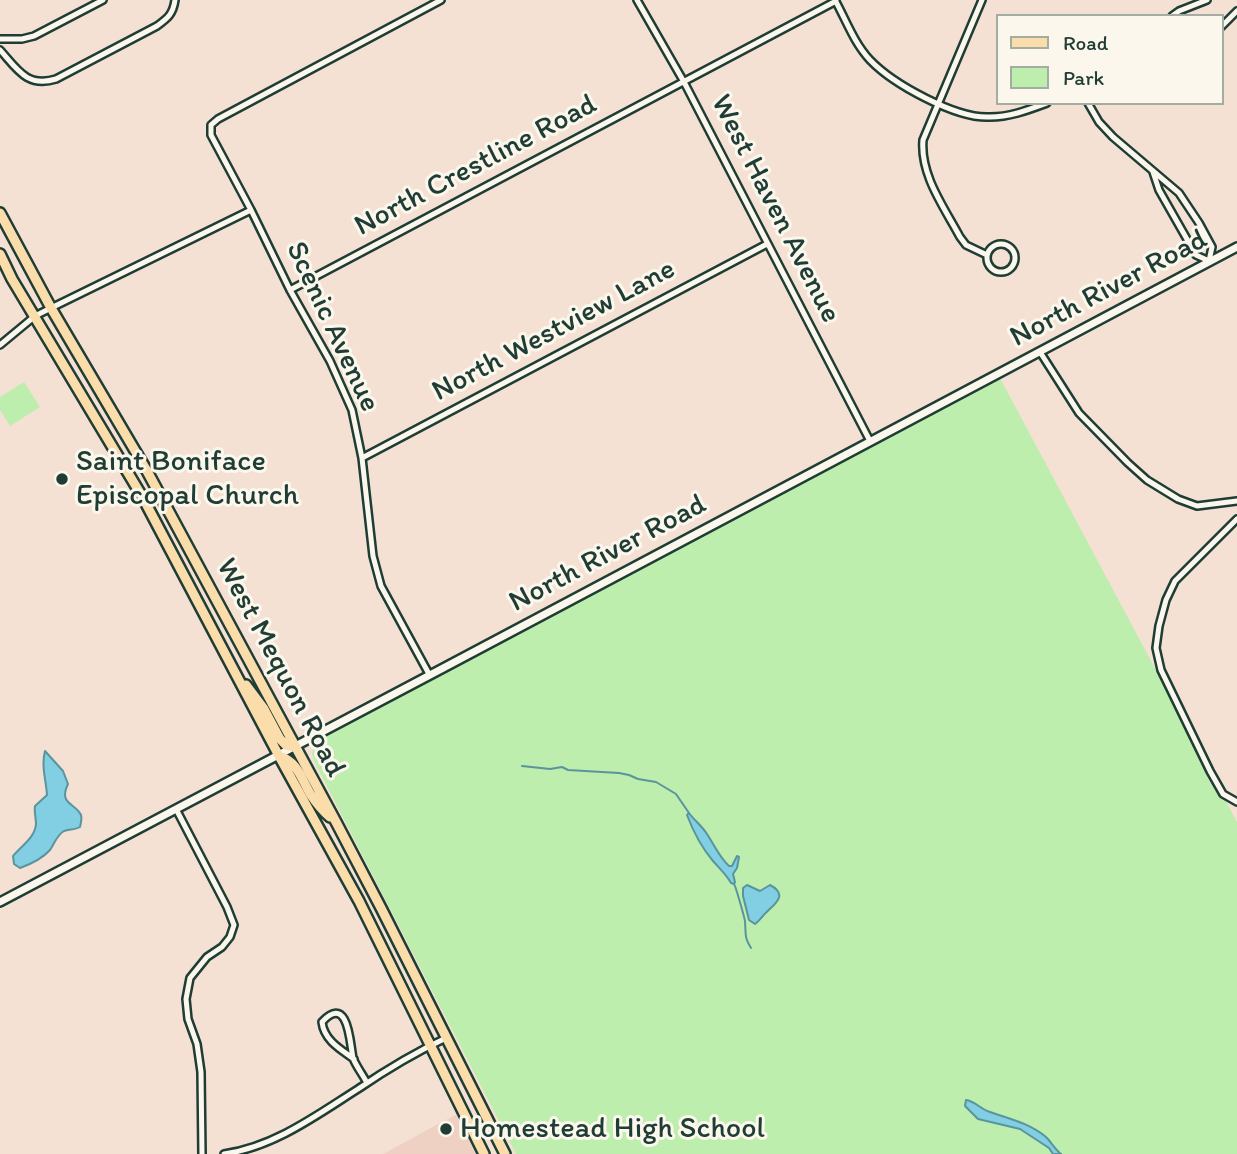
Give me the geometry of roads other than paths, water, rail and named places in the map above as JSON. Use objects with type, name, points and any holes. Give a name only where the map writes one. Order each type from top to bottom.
[{"type":"main road","name":"West Mequon Road","points":[[0,213],[51,308],[149,475],[336,822],[505,1154]]},
{"type":"main road","name":"West Mequon Road","points":[[0,254],[12,279],[135,484],[359,901],[484,1154]]},
{"type":"main road","points":[[236,674],[264,709],[280,739],[286,745],[295,747]]},
{"type":"main road","points":[[279,756],[293,762],[316,803],[336,822]]},
{"type":"street","points":[[0,39],[34,36],[103,0]]},
{"type":"street","points":[[0,50],[24,76],[34,81],[47,82],[157,26],[169,18],[174,10],[175,0]]},
{"type":"street","name":"Scenic Avenue","points":[[429,674],[381,586],[373,556],[362,458],[352,410],[330,360],[290,290],[211,135],[211,125],[441,0]]},
{"type":"street","name":"West Haven Avenue","points":[[637,0],[684,82],[870,441]]},
{"type":"street","points":[[982,0],[923,140],[922,154],[927,174],[960,237],[966,245],[987,255]]},
{"type":"street","points":[[1175,14],[1207,0]]},
{"type":"street","points":[[835,1],[869,59],[881,71],[938,104],[961,113],[988,118],[1021,113],[1042,105]]},
{"type":"street","name":"North Crestline Road","points":[[290,290],[835,1]]},
{"type":"street","points":[[1223,25],[1237,11]]},
{"type":"street","points":[[1089,105],[1099,122],[1126,149],[1179,193],[1212,247],[1209,261],[1196,256],[1159,190],[1153,172]]},
{"type":"street","points":[[0,345],[35,317],[51,308],[251,209]]},
{"type":"street","name":"North Westview Lane","points":[[362,458],[767,244]]},
{"type":"street","points":[[999,244],[1011,249],[1015,257],[1009,270],[1000,272],[988,265],[987,255],[991,248],[999,244]]},
{"type":"street","name":"North River Road","points":[[0,902],[1237,247]]},
{"type":"street","points":[[1040,352],[1080,413],[1147,480],[1178,499],[1197,506],[1237,500]]},
{"type":"street","points":[[1236,802],[1223,794],[1210,771],[1161,670],[1156,648],[1166,600],[1175,581],[1237,519]]},
{"type":"street","points":[[176,809],[234,925],[230,937],[222,947],[207,957],[190,978],[186,999],[201,1072],[202,1154]]},
{"type":"street","points":[[354,1059],[338,1048],[323,1030],[322,1022],[328,1015],[342,1017],[347,1025],[354,1059],[367,1083]]},
{"type":"street","points":[[224,1154],[261,1144],[304,1124],[367,1083],[446,1038]]},
{"type":"water","points":[[45,751],[63,771],[68,784],[65,791],[66,800],[79,811],[81,824],[78,828],[66,830],[43,856],[20,868],[14,864],[13,856],[33,833],[36,824],[35,806],[47,795]]},
{"type":"water","points":[[689,813],[729,866],[739,857],[733,874],[734,884],[702,845],[687,815]]},
{"type":"water","points":[[747,885],[760,891],[770,885],[779,893],[777,901],[755,924],[749,920],[743,896],[743,888]]},
{"type":"water","points":[[966,1100],[986,1111],[1033,1128],[1046,1137],[1061,1154],[1053,1154],[1049,1148],[1020,1129],[978,1119],[965,1106]]},
{"type":"waterway","points":[[522,766],[619,773],[656,782],[676,794],[689,813]]},
{"type":"waterway","points":[[734,884],[745,921],[746,938],[751,948]]},
{"type":"place","name":"Saint Boniface Episcopal Church","points":[[62,479]]},
{"type":"place","name":"Homestead High School","points":[[446,1129]]}]
